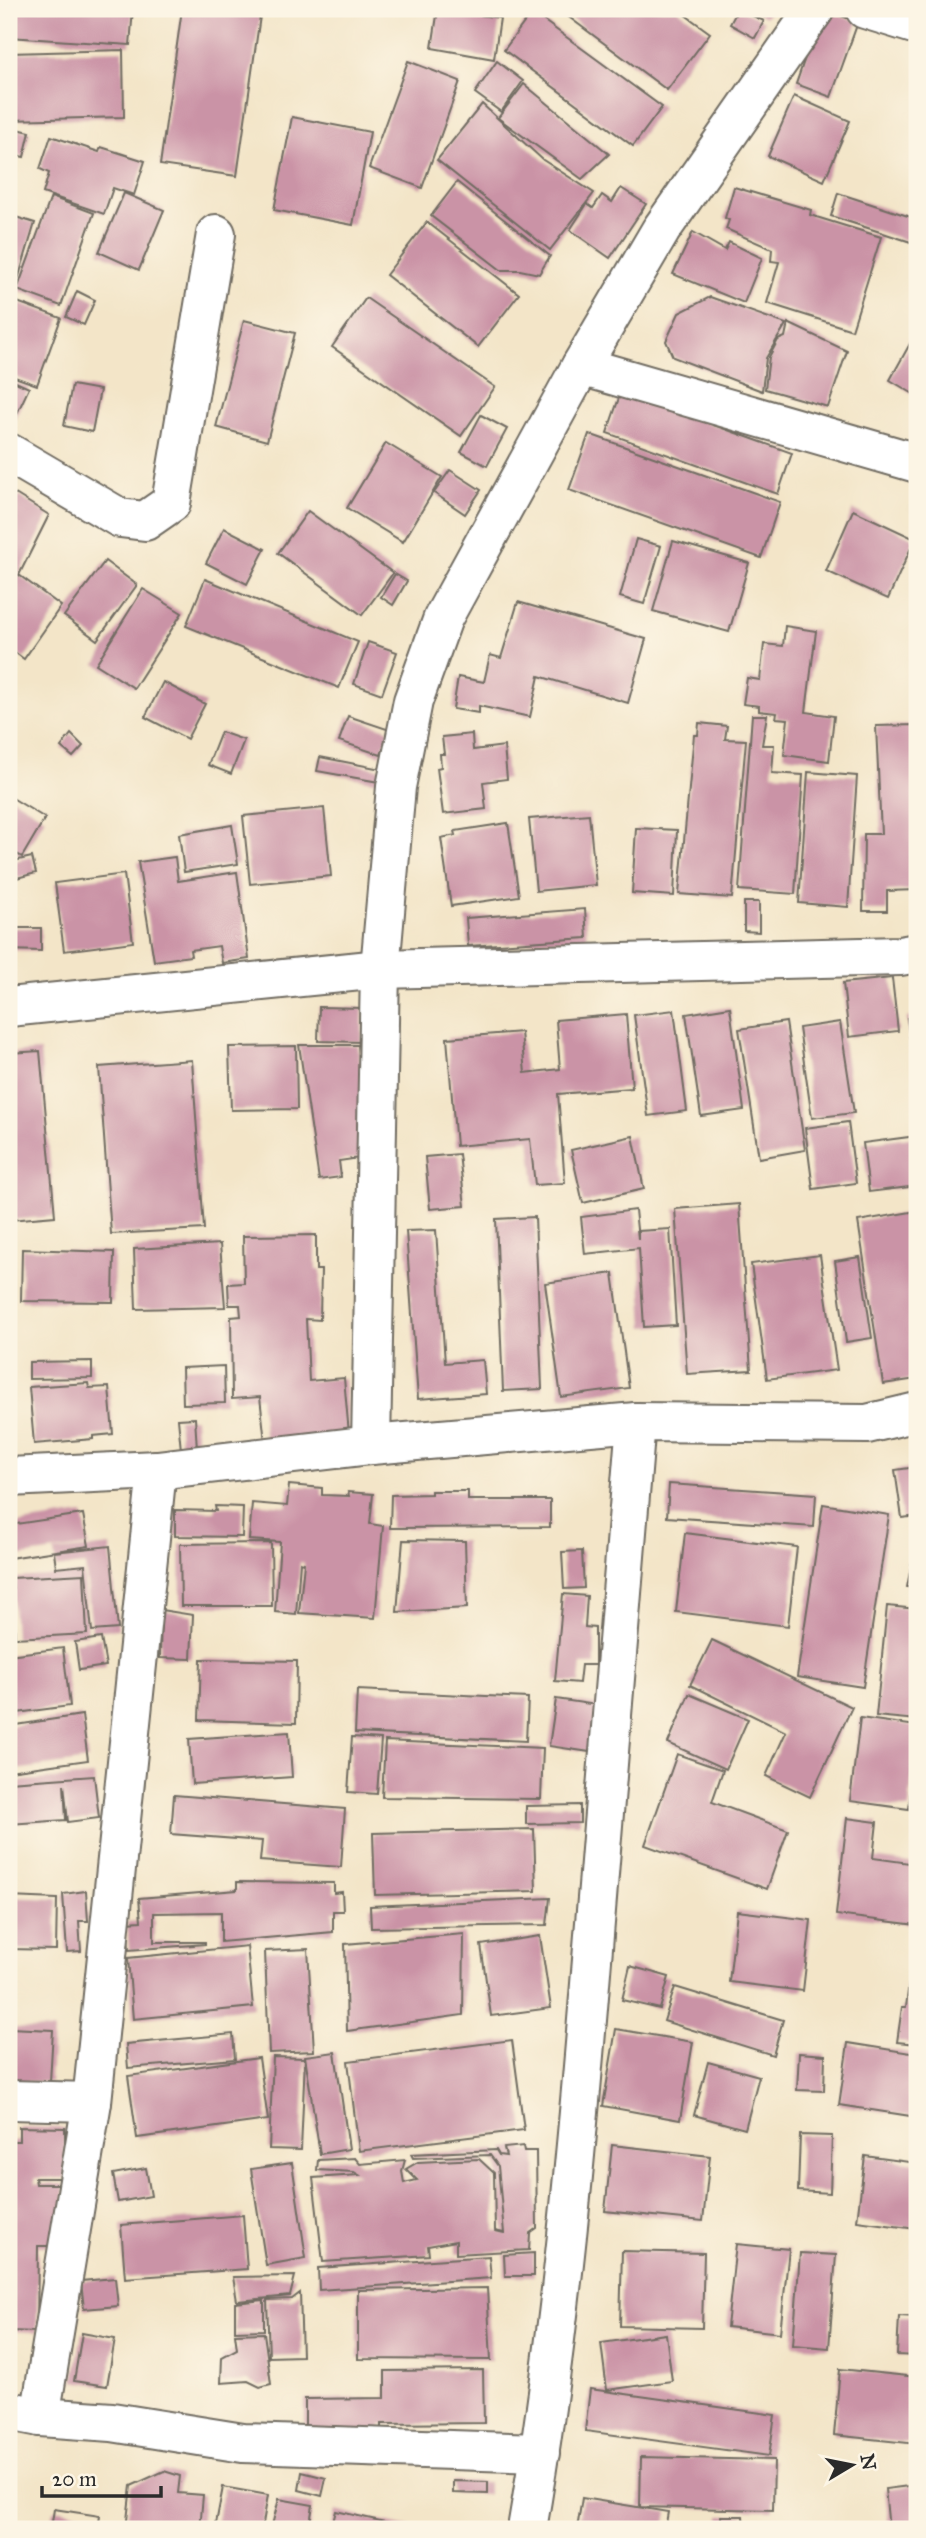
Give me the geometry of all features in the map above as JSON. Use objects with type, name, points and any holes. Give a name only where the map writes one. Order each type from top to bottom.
[{"type":"street","points":[[371,1445],[380,969],[396,787],[413,701],[443,618],[581,366],[661,230],[815,9]]},
{"type":"street","points":[[865,9],[917,25]]},
{"type":"street","points":[[9,453],[120,518],[145,521],[171,503],[215,234]]},
{"type":"street","points":[[581,366],[917,463]]},
{"type":"street","points":[[9,1007],[380,969],[900,956],[917,953]]},
{"type":"street","points":[[9,1477],[158,1470],[371,1445],[636,1422],[867,1423],[917,1412]]},
{"type":"street","points":[[527,2529],[540,2453],[564,2268],[636,1422]]},
{"type":"street","points":[[158,1470],[92,2102],[25,2414],[112,2422],[243,2443],[540,2453]]},
{"type":"street","points":[[9,2100],[92,2102]]},
{"type":"building","points":[[9,9],[133,9],[130,45],[9,37]]},
{"type":"building","points":[[182,9],[261,9],[237,176],[160,165]]},
{"type":"building","points":[[438,9],[500,18],[494,59],[432,48]]},
{"type":"building","points":[[558,9],[677,9],[710,33],[667,90]]},
{"type":"building","points":[[738,9],[764,21],[755,38],[730,24]]},
{"type":"building","points":[[751,9],[771,9],[765,17]]},
{"type":"building","points":[[822,9],[858,22],[831,97],[796,84]]},
{"type":"building","points":[[532,12],[662,107],[633,146],[504,50]]},
{"type":"building","points":[[123,50],[124,117],[9,120],[9,53]]},
{"type":"building","points":[[408,61],[460,81],[422,188],[369,168]]},
{"type":"building","points":[[497,61],[523,81],[501,112],[475,93]]},
{"type":"building","points":[[524,84],[609,154],[582,179],[498,118]]},
{"type":"building","points":[[794,96],[850,121],[824,181],[768,156]]},
{"type":"building","points":[[482,104],[543,160],[594,193],[550,250],[437,160]]},
{"type":"building","points":[[292,117],[370,132],[353,225],[274,210]]},
{"type":"building","points":[[9,127],[30,132],[24,157],[9,154]]},
{"type":"building","points":[[51,136],[99,152],[101,147],[145,161],[134,195],[113,188],[104,214],[43,193],[49,173],[40,169]]},
{"type":"building","points":[[457,182],[550,256],[539,274],[501,270],[431,216]]},
{"type":"building","points":[[734,187],[811,210],[810,215],[881,237],[852,330],[767,303],[779,262],[771,261],[772,249],[726,229],[729,220],[725,218]]},
{"type":"building","points":[[621,188],[646,204],[610,258],[570,230],[587,204],[593,208],[602,195],[612,202]]},
{"type":"building","points":[[124,193],[164,210],[139,270],[99,252]]},
{"type":"building","points":[[838,193],[917,219],[917,244],[831,216]]},
{"type":"building","points":[[51,197],[94,213],[61,306],[17,290]]},
{"type":"building","points":[[9,215],[35,223],[16,286],[9,283]]},
{"type":"building","points":[[427,222],[519,294],[478,347],[386,275]]},
{"type":"building","points":[[693,232],[725,250],[729,242],[762,258],[744,303],[673,274]]},
{"type":"building","points":[[77,291],[95,300],[84,325],[66,317]]},
{"type":"building","points":[[710,297],[786,324],[766,358],[762,391],[673,357],[666,341],[679,313]]},
{"type":"building","points":[[366,298],[495,387],[461,436],[332,347]]},
{"type":"building","points":[[9,299],[61,318],[37,385],[9,375]]},
{"type":"building","points":[[244,320],[295,333],[267,441],[216,427]]},
{"type":"building","points":[[788,323],[847,351],[828,407],[765,389],[769,357],[778,340],[785,337]]},
{"type":"building","points":[[917,331],[917,396],[890,380]]},
{"type":"building","points":[[9,379],[29,388],[13,422],[9,420]]},
{"type":"building","points":[[72,385],[100,390],[92,432],[64,426]]},
{"type":"building","points":[[621,392],[792,453],[778,494],[607,433]]},
{"type":"building","points":[[481,415],[507,429],[487,466],[461,452]]},
{"type":"building","points":[[589,434],[780,502],[761,558],[569,490]]},
{"type":"building","points":[[386,443],[442,477],[403,542],[347,508]]},
{"type":"building","points":[[450,470],[481,490],[465,514],[434,493]]},
{"type":"building","points":[[9,490],[49,515],[19,575],[61,606],[24,659],[9,648]]},
{"type":"building","points":[[853,510],[915,539],[888,599],[826,571]]},
{"type":"building","points":[[308,511],[393,573],[362,615],[278,553]]},
{"type":"building","points":[[224,528],[265,549],[247,584],[206,563]]},
{"type":"building","points":[[636,539],[661,546],[644,604],[620,597]]},
{"type":"building","points":[[673,541],[749,563],[729,632],[653,611]]},
{"type":"building","points":[[105,561],[137,585],[97,640],[64,616]]},
{"type":"building","points":[[395,574],[407,581],[393,605],[381,597]]},
{"type":"building","points":[[205,579],[358,642],[339,688],[186,626]]},
{"type":"building","points":[[143,589],[182,613],[134,688],[96,664]]},
{"type":"building","points":[[518,602],[646,639],[628,703],[539,676],[530,717],[479,706],[479,713],[453,709],[458,677],[484,682],[490,655],[501,658]]},
{"type":"building","points":[[785,626],[816,631],[806,712],[834,716],[829,761],[784,755],[788,719],[776,718],[777,713],[759,711],[759,706],[743,704],[747,678],[760,680],[764,644],[783,646]]},
{"type":"building","points":[[368,642],[397,652],[382,694],[354,684]]},
{"type":"building","points":[[163,682],[205,704],[187,739],[145,717]]},
{"type":"building","points":[[752,715],[767,715],[762,745],[774,745],[772,773],[803,775],[795,894],[739,890]]},
{"type":"building","points":[[348,716],[390,730],[381,755],[339,741]]},
{"type":"building","points":[[699,723],[727,726],[725,739],[746,740],[732,898],[679,894],[694,735],[698,735]]},
{"type":"building","points":[[917,725],[917,890],[887,891],[887,911],[863,911],[864,834],[881,834],[876,726]]},
{"type":"building","points":[[221,732],[244,740],[231,774],[208,765]]},
{"type":"building","points":[[71,734],[83,746],[73,757],[61,747]]},
{"type":"building","points":[[472,734],[473,750],[504,746],[507,779],[483,782],[486,809],[443,814],[437,768],[441,767],[440,754],[444,754],[442,737]]},
{"type":"building","points":[[320,757],[381,769],[379,782],[317,771]]},
{"type":"building","points":[[808,772],[857,776],[848,907],[799,903]]},
{"type":"building","points":[[9,796],[45,818],[22,857],[9,850]]},
{"type":"building","points":[[324,808],[331,876],[250,884],[243,816]]},
{"type":"building","points":[[589,814],[596,885],[536,891],[529,819]]},
{"type":"building","points":[[508,823],[519,896],[451,906],[441,838],[456,835],[455,831]]},
{"type":"building","points":[[232,825],[238,864],[184,872],[179,834]]},
{"type":"building","points":[[636,828],[677,830],[674,896],[632,893]]},
{"type":"building","points":[[32,857],[36,873],[9,880],[9,862]]},
{"type":"building","points":[[175,857],[178,881],[237,872],[249,959],[222,963],[219,946],[190,950],[191,956],[154,961],[138,862]]},
{"type":"building","points":[[124,874],[133,942],[64,951],[55,883]]},
{"type":"building","points":[[744,902],[759,902],[759,932],[744,931]]},
{"type":"building","points":[[585,909],[587,938],[468,946],[466,918]]},
{"type":"building","points":[[9,928],[41,928],[41,951],[9,950]]},
{"type":"building","points":[[892,978],[898,1031],[849,1037],[843,983]]},
{"type":"building","points":[[319,1007],[363,1008],[362,1042],[318,1041]]},
{"type":"building","points":[[730,1007],[744,1110],[701,1116],[686,1014]]},
{"type":"building","points":[[674,1010],[687,1111],[648,1116],[634,1015]]},
{"type":"building","points":[[626,1014],[632,1088],[558,1094],[565,1183],[535,1185],[530,1139],[456,1146],[447,1038],[521,1032],[525,1073],[560,1069],[556,1020]]},
{"type":"building","points":[[917,1017],[917,1082],[916,1082],[907,1018]]},
{"type":"building","points":[[786,1022],[805,1150],[759,1158],[739,1029]]},
{"type":"building","points":[[840,1022],[854,1113],[812,1118],[799,1028]]},
{"type":"building","points":[[299,1045],[358,1045],[373,1156],[339,1161],[341,1177],[319,1180]]},
{"type":"building","points":[[296,1046],[297,1109],[231,1110],[229,1047]]},
{"type":"building","points":[[40,1051],[55,1216],[10,1220],[9,1053]]},
{"type":"building","points":[[192,1060],[204,1229],[111,1234],[99,1067]]},
{"type":"building","points":[[848,1122],[856,1183],[813,1189],[805,1128]]},
{"type":"building","points":[[633,1136],[644,1189],[583,1203],[571,1150]]},
{"type":"building","points":[[917,1136],[917,1186],[869,1192],[863,1143]]},
{"type":"building","points":[[459,1154],[465,1206],[430,1209],[425,1157]]},
{"type":"building","points":[[739,1204],[751,1370],[687,1374],[675,1209]]},
{"type":"building","points":[[635,1210],[638,1239],[638,1231],[670,1229],[676,1325],[644,1327],[639,1248],[585,1254],[581,1217]]},
{"type":"building","points":[[917,1211],[917,1379],[883,1384],[858,1221]]},
{"type":"building","points":[[535,1217],[542,1389],[503,1391],[496,1219]]},
{"type":"building","points":[[436,1230],[445,1363],[483,1360],[486,1394],[418,1399],[406,1231]]},
{"type":"building","points":[[316,1235],[316,1270],[321,1270],[320,1320],[306,1319],[309,1381],[344,1378],[349,1434],[265,1442],[260,1397],[232,1399],[231,1317],[241,1316],[240,1305],[229,1305],[228,1284],[244,1283],[243,1236]]},
{"type":"building","points":[[220,1244],[225,1307],[136,1309],[134,1249]]},
{"type":"building","points":[[22,1249],[114,1252],[113,1302],[21,1301]]},
{"type":"building","points":[[820,1255],[837,1370],[767,1379],[751,1264]]},
{"type":"building","points":[[860,1257],[872,1338],[846,1342],[835,1261]]},
{"type":"building","points":[[613,1273],[629,1388],[561,1397],[545,1283]]},
{"type":"building","points":[[92,1361],[92,1378],[29,1379],[29,1362]]},
{"type":"building","points":[[224,1366],[225,1403],[183,1404],[182,1368]]},
{"type":"building","points":[[88,1383],[89,1388],[109,1387],[113,1434],[93,1436],[93,1439],[34,1444],[29,1387]]},
{"type":"building","points":[[195,1418],[197,1449],[181,1450],[178,1419]]},
{"type":"building","points":[[917,1467],[917,1516],[902,1518],[895,1470]]},
{"type":"building","points":[[669,1484],[816,1494],[814,1527],[667,1517]]},
{"type":"building","points":[[289,1485],[322,1488],[322,1495],[349,1496],[348,1492],[373,1494],[370,1524],[383,1526],[375,1618],[299,1613],[304,1563],[300,1562],[296,1614],[275,1612],[280,1542],[249,1540],[252,1503],[287,1506]]},
{"type":"building","points":[[431,1491],[468,1491],[468,1500],[550,1500],[550,1527],[390,1528],[391,1495],[431,1494]]},
{"type":"building","points":[[823,1504],[889,1515],[863,1687],[797,1677]]},
{"type":"building","points":[[215,1506],[243,1507],[242,1537],[175,1536],[175,1510],[216,1511]]},
{"type":"building","points":[[83,1514],[89,1546],[9,1558],[9,1525]]},
{"type":"building","points":[[685,1533],[797,1547],[788,1626],[676,1612]]},
{"type":"building","points":[[403,1540],[465,1541],[467,1608],[397,1612]]},
{"type":"building","points":[[917,1542],[917,1589],[907,1587]]},
{"type":"building","points":[[271,1543],[272,1606],[181,1606],[180,1544]]},
{"type":"building","points":[[110,1546],[118,1629],[92,1631],[85,1565],[56,1568],[54,1552]]},
{"type":"building","points":[[582,1551],[584,1588],[564,1589],[562,1552]]},
{"type":"building","points":[[84,1574],[87,1634],[15,1638],[12,1578]]},
{"type":"building","points":[[563,1594],[587,1596],[585,1627],[595,1628],[595,1665],[581,1665],[579,1683],[555,1681]]},
{"type":"building","points":[[887,1606],[917,1609],[917,1720],[876,1716]]},
{"type":"building","points":[[161,1610],[193,1615],[191,1659],[160,1658]]},
{"type":"building","points":[[101,1638],[106,1666],[79,1670],[75,1642]]},
{"type":"building","points":[[712,1640],[852,1707],[810,1797],[766,1776],[786,1732],[690,1685]]},
{"type":"building","points":[[63,1648],[70,1706],[9,1714],[9,1655]]},
{"type":"building","points":[[201,1659],[297,1661],[296,1723],[199,1720]]},
{"type":"building","points":[[357,1690],[528,1698],[526,1741],[355,1733]]},
{"type":"building","points":[[689,1694],[748,1719],[726,1769],[668,1743]]},
{"type":"building","points":[[556,1699],[597,1705],[590,1752],[549,1746]]},
{"type":"building","points":[[82,1715],[88,1760],[9,1771],[9,1726]]},
{"type":"building","points":[[860,1718],[917,1726],[909,1809],[850,1801]]},
{"type":"building","points":[[289,1732],[292,1777],[192,1784],[189,1739]]},
{"type":"building","points":[[352,1737],[381,1739],[377,1794],[348,1792]]},
{"type":"building","points":[[385,1741],[543,1748],[541,1799],[382,1797]]},
{"type":"building","points":[[677,1754],[723,1770],[712,1802],[788,1830],[767,1889],[645,1845]]},
{"type":"building","points":[[94,1776],[99,1818],[68,1822],[64,1784],[66,1820],[9,1824],[9,1782]]},
{"type":"building","points":[[174,1795],[345,1809],[341,1867],[260,1861],[262,1841],[171,1834]]},
{"type":"building","points":[[580,1805],[580,1823],[526,1824],[526,1806]]},
{"type":"building","points":[[847,1818],[877,1822],[873,1858],[917,1864],[917,1925],[836,1915]]},
{"type":"building","points":[[534,1829],[536,1891],[375,1895],[373,1833]]},
{"type":"building","points":[[237,1882],[334,1883],[334,1893],[342,1892],[343,1911],[333,1911],[333,1932],[221,1942],[221,1912],[154,1913],[154,1942],[205,1944],[129,1950],[127,1922],[141,1921],[139,1898],[237,1890]]},
{"type":"building","points":[[86,1891],[88,1921],[79,1921],[81,1951],[67,1952],[63,1894]]},
{"type":"building","points":[[9,1897],[57,1899],[56,1950],[9,1949]]},
{"type":"building","points":[[550,1898],[547,1925],[371,1928],[370,1906]]},
{"type":"building","points":[[737,1911],[811,1920],[803,1991],[729,1982]]},
{"type":"building","points":[[464,1934],[463,2015],[347,2031],[345,1944]]},
{"type":"building","points":[[540,1936],[551,2008],[491,2016],[481,1945]]},
{"type":"building","points":[[914,1943],[917,1944],[917,2044],[897,2042],[902,2007],[906,2007]]},
{"type":"building","points":[[247,1946],[253,2007],[133,2019],[128,1958]]},
{"type":"building","points":[[308,1949],[314,2051],[269,2053],[265,1951]]},
{"type":"building","points":[[630,1966],[669,1977],[660,2009],[622,2000]]},
{"type":"building","points":[[675,1987],[783,2020],[773,2055],[664,2021]]},
{"type":"building","points":[[9,2028],[53,2030],[50,2082],[9,2081]]},
{"type":"building","points":[[616,2029],[693,2042],[680,2120],[603,2106]]},
{"type":"building","points":[[233,2034],[235,2059],[128,2068],[126,2044]]},
{"type":"building","points":[[512,2040],[524,2130],[359,2151],[348,2061]]},
{"type":"building","points":[[848,2043],[917,2054],[917,2117],[839,2105]]},
{"type":"building","points":[[335,2052],[349,2149],[320,2154],[305,2056]]},
{"type":"building","points":[[799,2053],[825,2055],[824,2091],[797,2090]]},
{"type":"building","points":[[273,2057],[305,2058],[301,2150],[269,2149]]},
{"type":"building","points":[[259,2058],[268,2120],[137,2138],[128,2076]]},
{"type":"building","points":[[708,2062],[759,2076],[745,2129],[694,2115]]},
{"type":"building","points":[[19,2127],[65,2128],[65,2178],[35,2178],[36,2184],[64,2184],[63,2246],[38,2246],[37,2332],[9,2331],[9,2141],[19,2141]]},
{"type":"building","points":[[800,2135],[832,2136],[830,2193],[798,2191]]},
{"type":"building","points":[[612,2145],[710,2156],[703,2221],[605,2211]]},
{"type":"building","points":[[523,2146],[524,2151],[536,2151],[537,2228],[530,2233],[529,2250],[456,2254],[456,2241],[428,2246],[429,2255],[323,2262],[313,2178],[359,2175],[354,2172],[317,2170],[318,2160],[355,2158],[360,2164],[405,2160],[402,2171],[404,2183],[417,2180],[406,2169],[418,2162],[479,2159],[494,2173],[495,2231],[504,2233],[498,2166],[490,2155],[413,2158],[411,2154],[496,2150],[499,2155],[506,2156],[504,2148]]},
{"type":"building","points":[[865,2156],[917,2163],[917,2229],[857,2221]]},
{"type":"building","points":[[292,2163],[306,2258],[266,2265],[251,2169]]},
{"type":"building","points":[[146,2168],[151,2196],[118,2202],[113,2174]]},
{"type":"building","points":[[243,2215],[247,2269],[125,2278],[121,2225]]},
{"type":"building","points":[[736,2244],[789,2249],[780,2333],[727,2327]]},
{"type":"building","points":[[622,2251],[704,2253],[702,2328],[620,2326]]},
{"type":"building","points":[[534,2253],[534,2276],[505,2276],[504,2255]]},
{"type":"building","points":[[800,2253],[836,2255],[829,2348],[793,2345]]},
{"type":"building","points":[[489,2256],[491,2278],[319,2290],[318,2268]]},
{"type":"building","points":[[295,2276],[290,2296],[237,2301],[233,2277]]},
{"type":"building","points":[[115,2278],[118,2306],[84,2309],[81,2281]]},
{"type":"building","points":[[487,2288],[491,2360],[358,2359],[358,2290]]},
{"type":"building","points":[[300,2293],[302,2356],[269,2357],[267,2300],[292,2299]]},
{"type":"building","points":[[264,2300],[264,2330],[235,2331],[235,2303]]},
{"type":"building","points":[[899,2316],[917,2317],[917,2356],[897,2355]]},
{"type":"building","points":[[82,2333],[115,2339],[107,2386],[74,2381]]},
{"type":"building","points":[[264,2333],[271,2384],[260,2387],[248,2381],[221,2383],[222,2357],[237,2349],[235,2334]]},
{"type":"building","points":[[666,2334],[672,2381],[607,2390],[601,2343]]},
{"type":"building","points":[[840,2369],[917,2377],[917,2444],[834,2435]]},
{"type":"building","points":[[483,2370],[484,2423],[381,2424],[381,2433],[305,2434],[305,2399],[385,2398],[385,2371]]},
{"type":"building","points":[[590,2389],[775,2415],[769,2456],[585,2431]]},
{"type":"building","points":[[641,2457],[774,2460],[773,2510],[640,2507]]},
{"type":"building","points":[[164,2471],[180,2476],[178,2493],[203,2495],[200,2529],[126,2529],[131,2486]]},
{"type":"building","points":[[302,2472],[326,2478],[322,2496],[299,2490]]},
{"type":"building","points":[[453,2481],[488,2482],[488,2494],[453,2493]]},
{"type":"building","points":[[917,2485],[917,2529],[889,2529],[885,2489]]},
{"type":"building","points":[[223,2487],[268,2495],[262,2529],[215,2529]]},
{"type":"building","points":[[582,2498],[668,2512],[665,2529],[577,2529]]},
{"type":"building","points":[[279,2499],[313,2505],[309,2529],[271,2529]]},
{"type":"building","points":[[54,2509],[100,2516],[98,2529],[51,2529]]},
{"type":"building","points":[[336,2511],[412,2528],[412,2529],[331,2529]]},
{"type":"building","points":[[721,2516],[743,2516],[744,2529],[721,2529]]}]
